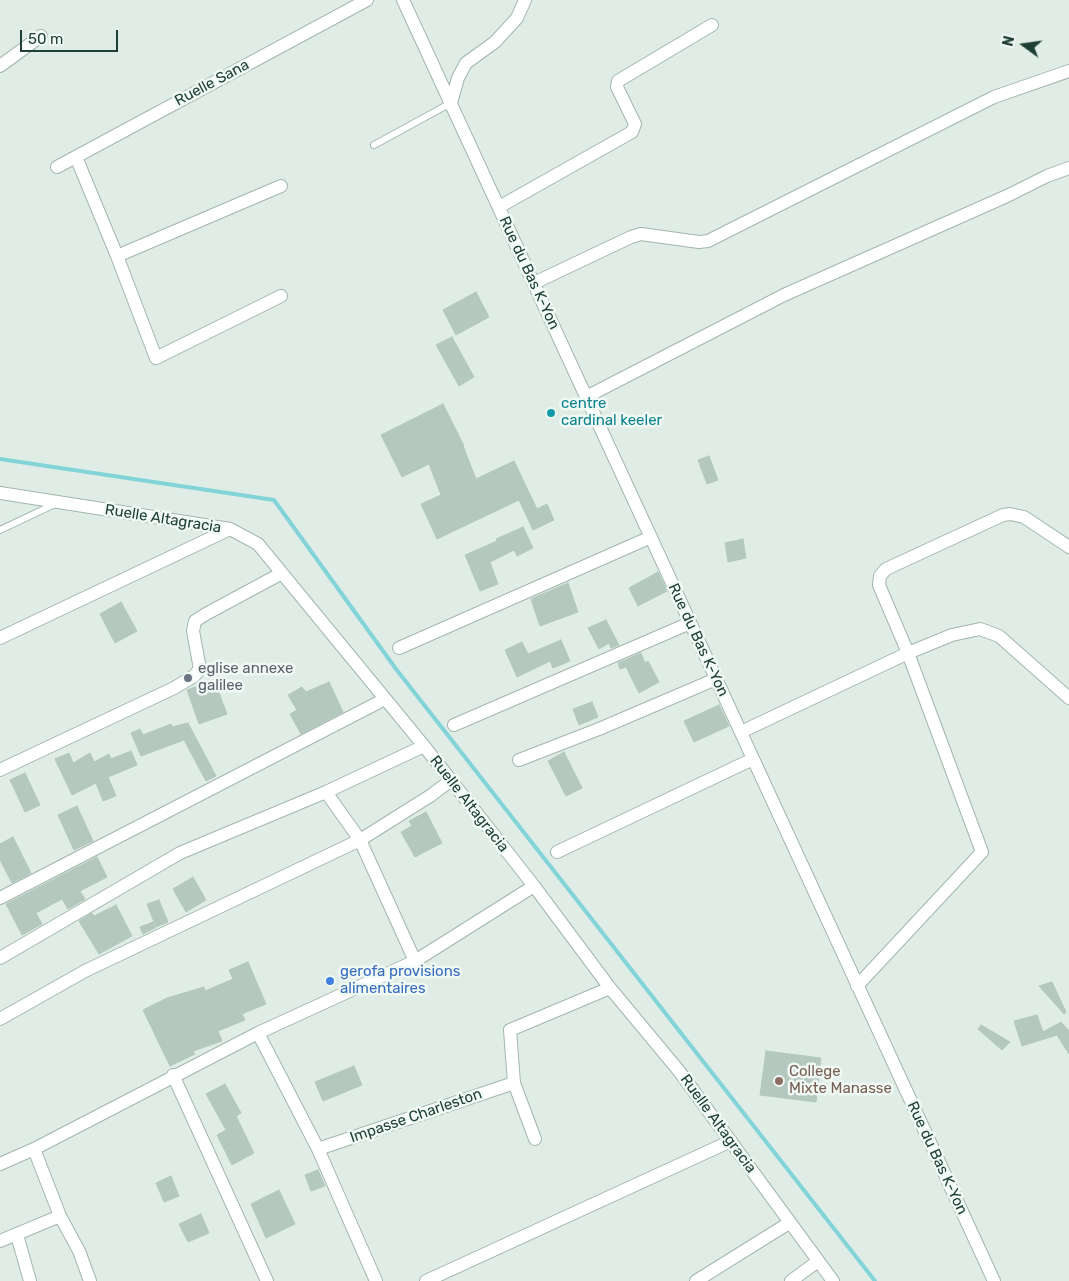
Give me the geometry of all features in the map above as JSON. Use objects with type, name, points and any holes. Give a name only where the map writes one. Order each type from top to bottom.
[{"type":"street","name":"Ruelle Sana","points":[[57,167],[367,0]]},
{"type":"street","name":"Rue du Bas K-Yon","points":[[403,0],[994,1281]]},
{"type":"street","points":[[451,103],[458,78],[466,63],[495,42],[517,18],[525,0]]},
{"type":"street","points":[[499,207],[632,132],[635,124],[618,87],[618,82],[712,26]]},
{"type":"street","points":[[0,66],[41,36]]},
{"type":"street","points":[[534,283],[631,236],[641,234],[700,242],[708,241],[994,97],[1069,71]]},
{"type":"street","points":[[76,157],[156,358],[280,296]]},
{"type":"street","points":[[586,397],[784,295],[1069,168]]},
{"type":"street","points":[[117,256],[281,186]]},
{"type":"street","name":"Ruelle Altagracia","points":[[0,493],[230,529],[258,544],[424,746],[534,886],[610,988],[679,1071],[833,1281]]},
{"type":"street","points":[[858,986],[982,852],[908,654],[880,585],[880,576],[886,570],[1003,515],[1010,514],[1024,517],[1069,547]]},
{"type":"street","points":[[0,638],[230,529]]},
{"type":"street","points":[[399,648],[651,537]]},
{"type":"street","points":[[0,770],[174,688],[194,676],[200,669],[193,631],[195,621],[282,573]]},
{"type":"street","points":[[454,726],[690,622]]},
{"type":"street","points":[[740,732],[952,635],[980,630],[999,636],[1069,698]]},
{"type":"street","points":[[519,760],[599,729],[716,679]]},
{"type":"street","points":[[0,898],[385,699]]},
{"type":"street","points":[[0,958],[180,853],[326,792],[424,746]]},
{"type":"street","points":[[557,852],[753,759]]},
{"type":"street","points":[[0,1019],[85,971],[360,840],[430,796],[450,781]]},
{"type":"street","points":[[326,792],[360,840],[415,961]]},
{"type":"street","points":[[0,1164],[34,1149],[258,1033],[415,961],[534,886]]},
{"type":"street","points":[[535,1139],[514,1083],[510,1030],[610,988]]},
{"type":"street","points":[[258,1033],[318,1150],[376,1281]]},
{"type":"street","points":[[174,1075],[267,1281]]},
{"type":"street","name":"Impasse Charleston","points":[[318,1150],[514,1083]]},
{"type":"street","points":[[426,1281],[731,1141]]},
{"type":"street","points":[[34,1149],[60,1216],[79,1252],[90,1281]]},
{"type":"street","points":[[0,1241],[60,1216]]},
{"type":"street","points":[[696,1281],[789,1223]]},
{"type":"street","points":[[16,1235],[30,1281]]},
{"type":"street","points":[[791,1281],[818,1261]]},
{"type":"street","points":[[806,1281],[818,1261]]},
{"type":"lane","points":[[374,146],[451,103]]},
{"type":"lane","points":[[0,530],[59,502]]},
{"type":"building","points":[[476,292],[489,317],[456,335],[443,310]]},
{"type":"building","points":[[452,337],[474,377],[459,386],[436,345]]},
{"type":"building","points":[[443,404],[464,446],[476,479],[514,461],[537,509],[547,504],[554,520],[533,530],[519,500],[437,539],[421,504],[441,495],[429,464],[402,477],[381,435]]},
{"type":"building","points":[[709,456],[718,480],[707,484],[698,460]]},
{"type":"building","points":[[523,527],[533,548],[517,556],[514,550],[490,562],[498,584],[480,591],[465,555]]},
{"type":"building","points":[[743,539],[746,558],[728,562],[725,543]]},
{"type":"building","points":[[658,572],[667,591],[638,606],[629,588]]},
{"type":"building","points":[[568,583],[578,612],[540,626],[531,599]]},
{"type":"building","points":[[121,602],[137,631],[115,643],[100,614]]},
{"type":"building","points":[[606,620],[619,645],[611,648],[609,643],[599,649],[588,628]]},
{"type":"building","points":[[561,640],[570,661],[553,668],[550,661],[517,677],[505,650],[522,642],[528,654]]},
{"type":"building","points":[[641,653],[645,663],[648,661],[659,682],[639,693],[626,667],[620,669],[618,663]]},
{"type":"building","points":[[214,680],[227,714],[199,724],[187,690]]},
{"type":"building","points":[[329,682],[343,712],[301,734],[290,714],[297,710],[288,695],[302,687],[306,692]]},
{"type":"building","points":[[592,702],[598,717],[579,725],[573,709]]},
{"type":"building","points":[[719,705],[729,726],[694,742],[684,721]]},
{"type":"building","points":[[188,723],[216,776],[206,781],[184,740],[141,756],[131,733],[140,729],[143,735],[171,724],[172,727]]},
{"type":"building","points":[[131,751],[137,765],[108,777],[116,796],[103,801],[96,783],[72,795],[55,759],[69,753],[73,763],[90,753],[94,762],[109,754],[111,759]]},
{"type":"building","points":[[564,752],[582,788],[566,796],[548,761]]},
{"type":"building","points":[[25,773],[40,805],[25,812],[10,780]]},
{"type":"building","points":[[77,806],[93,841],[74,850],[58,815]]},
{"type":"building","points":[[426,812],[442,843],[415,857],[401,832],[412,826],[409,821]]},
{"type":"building","points":[[13,837],[31,873],[12,883],[0,860],[0,844]]},
{"type":"building","points":[[97,857],[107,877],[80,891],[85,899],[68,909],[62,899],[36,913],[42,924],[22,935],[6,904]]},
{"type":"building","points":[[193,877],[206,900],[186,912],[173,889]]},
{"type":"building","points":[[159,900],[168,922],[156,927],[147,904]]},
{"type":"building","points":[[116,905],[132,936],[99,954],[79,921],[92,913],[94,916]]},
{"type":"building","points":[[153,922],[155,928],[143,934],[140,927]]},
{"type":"building","points":[[248,962],[266,1004],[242,1014],[245,1020],[218,1031],[222,1041],[193,1051],[195,1054],[170,1066],[143,1010],[167,998],[204,987],[205,991],[233,979],[229,970]]},
{"type":"building","points":[[1052,982],[1066,1012],[1064,1014],[1039,986]]},
{"type":"building","points":[[1037,1015],[1043,1032],[1061,1022],[1069,1031],[1069,1054],[1057,1035],[1022,1046],[1014,1021]]},
{"type":"building","points":[[981,1025],[1010,1042],[1002,1050],[978,1029]]},
{"type":"building","name":"College Mixte Manasse","points":[[766,1051],[821,1058],[816,1102],[760,1095]]},
{"type":"building","points":[[354,1066],[362,1085],[323,1101],[315,1082]]},
{"type":"building","points":[[225,1084],[241,1113],[236,1116],[254,1153],[232,1165],[217,1135],[226,1130],[206,1094]]},
{"type":"building","points":[[318,1170],[325,1186],[311,1191],[305,1175]]},
{"type":"building","points":[[171,1176],[179,1196],[164,1202],[156,1183]]},
{"type":"building","points":[[279,1190],[295,1224],[266,1238],[251,1204]]},
{"type":"building","points":[[201,1214],[209,1233],[188,1242],[179,1224]]},
{"type":"waterway","points":[[0,459],[274,500],[396,669],[875,1281]]},
{"type":"place","name":"centre cardinal keeler","points":[[551,413]]},
{"type":"place","name":"eglise annexe galilee","points":[[188,678]]},
{"type":"place","name":"gerofa provisions alimentaires","points":[[330,981]]},
{"type":"place","name":"College Mixte Manasse","points":[[779,1081]]}]
